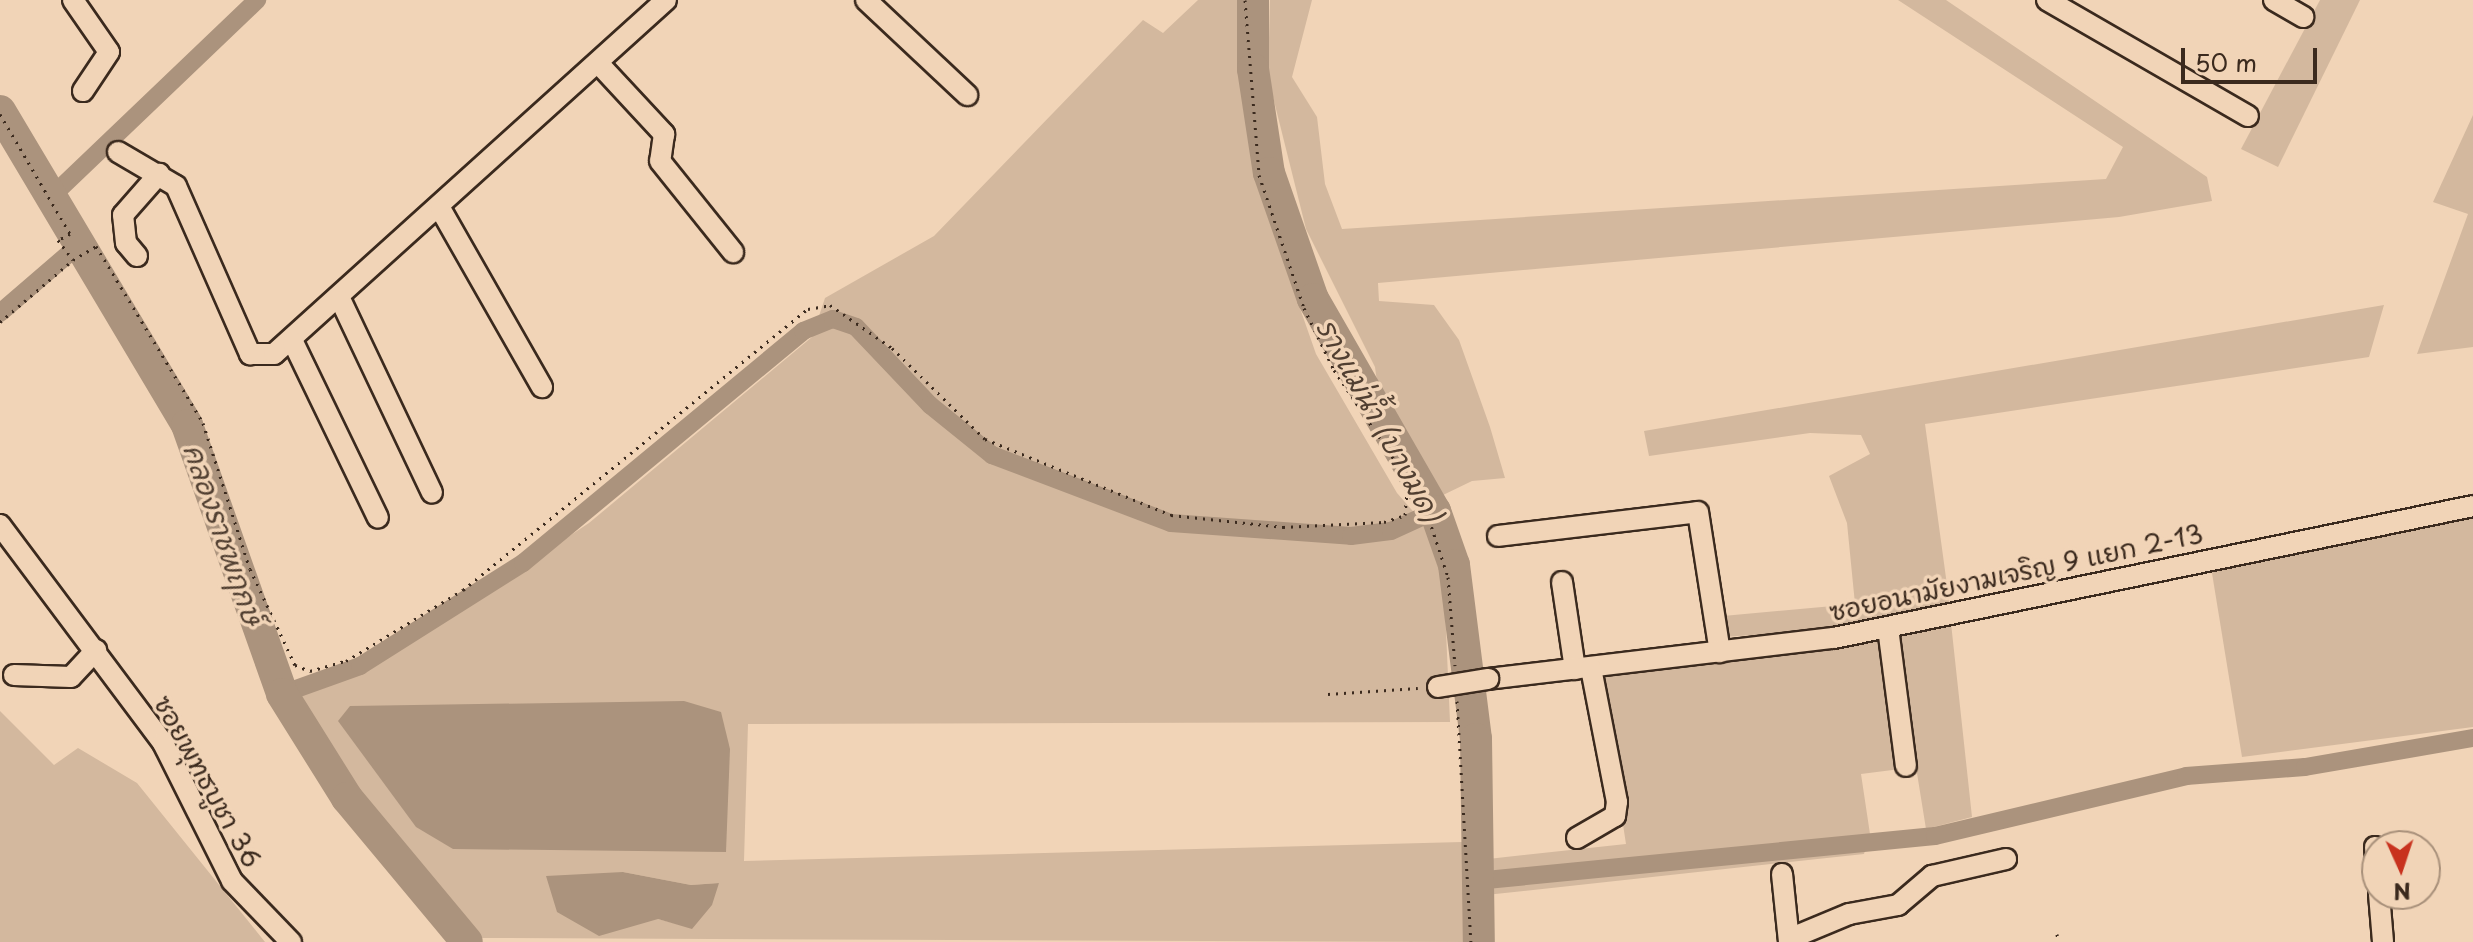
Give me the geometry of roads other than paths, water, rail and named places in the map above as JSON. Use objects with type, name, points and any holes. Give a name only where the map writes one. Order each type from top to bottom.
[{"type":"street","points":[[73,0],[109,52],[83,91]]},
{"type":"street","points":[[118,152],[159,174],[185,201],[250,354],[274,354],[341,301],[666,0]]},
{"type":"street","points":[[866,0],[967,95]]},
{"type":"street","points":[[2047,0],[2248,116]]},
{"type":"street","points":[[2274,0],[2303,17]]},
{"type":"street","points":[[599,64],[664,134],[660,161],[733,252]]},
{"type":"street","points":[[137,256],[126,243],[123,215],[159,174]]},
{"type":"street","points":[[441,210],[542,387]]},
{"type":"street","points":[[341,301],[432,493]]},
{"type":"street","points":[[293,342],[378,518]]},
{"type":"street","name":"ซอยอนามัยงามเจริญ 9 แยก 2-13","points":[[1447,691],[1488,679],[1720,652],[1888,628],[2473,506]]},
{"type":"street","points":[[1498,536],[1698,512],[1720,652]]},
{"type":"street","name":"ซอยพุทธบูชา 36","points":[[0,525],[163,743],[232,881],[291,942]]},
{"type":"street","points":[[1562,582],[1617,802],[1615,816],[1577,838]]},
{"type":"street","points":[[1888,628],[1906,766]]},
{"type":"street","points":[[14,675],[71,677],[96,650]]},
{"type":"street","points":[[1782,874],[1789,940],[1849,914],[1898,905],[1932,876],[2006,859]]},
{"type":"street","points":[[2380,910],[2383,942]]},
{"type":"waterway","points":[[52,196],[257,0]]},
{"type":"waterway","name":"รางแม่น้ำ (บางมด)","points":[[1253,0],[1253,69],[1269,173],[1313,299],[1435,511],[1454,565],[1476,739],[1479,942]]},
{"type":"waterway","name":"คลองราชพฤกษ์","points":[[0,111],[187,425],[282,694],[347,798],[467,942]]},
{"type":"waterway","points":[[0,313],[80,244]]},
{"type":"waterway","points":[[282,694],[360,666],[523,563],[803,331],[833,319],[856,327],[930,405],[992,455],[1171,523],[1351,536],[1391,531],[1435,511]]},
{"type":"waterway","points":[[1476,881],[1935,836],[2186,776],[2305,767],[2473,738]]}]
